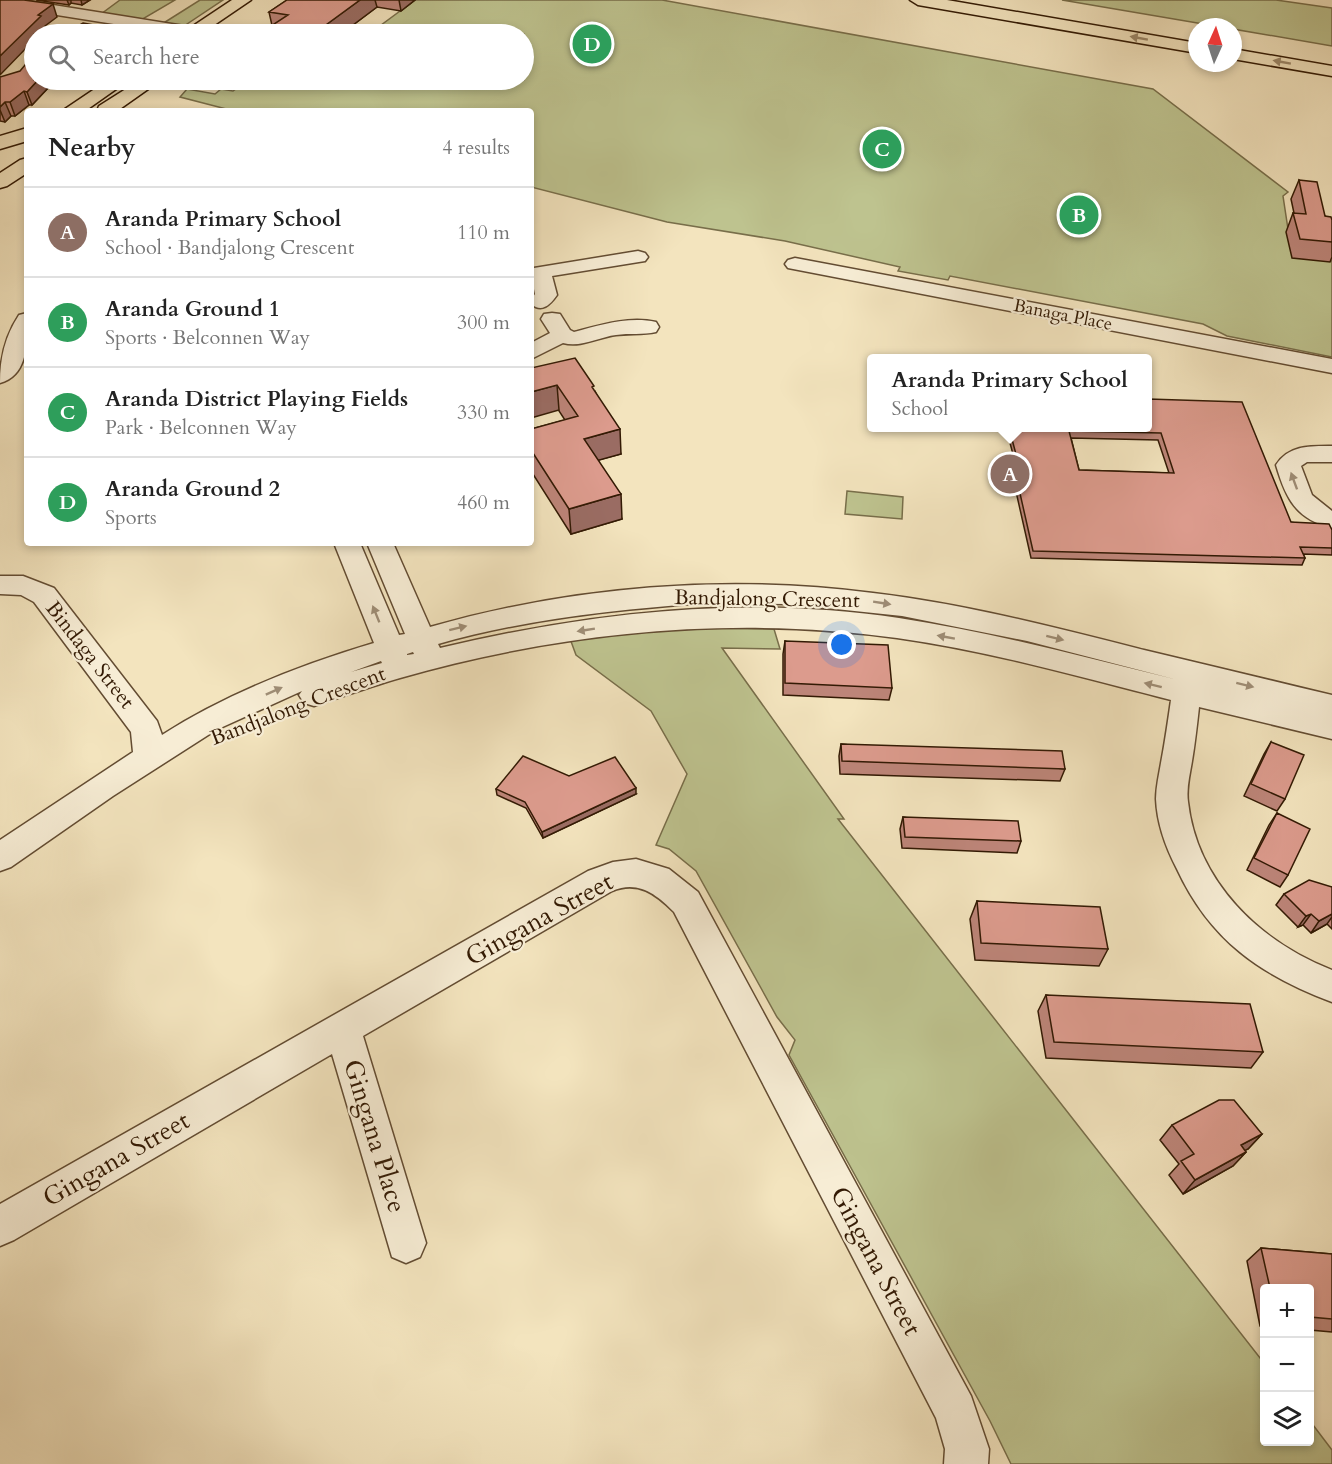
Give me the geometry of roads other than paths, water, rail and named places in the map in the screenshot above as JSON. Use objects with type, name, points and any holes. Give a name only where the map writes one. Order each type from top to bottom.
[{"type":"main road","points":[[209,24],[243,0]]},
{"type":"main road","points":[[918,0],[1188,46]]},
{"type":"main road","points":[[233,24],[262,4]]},
{"type":"main road","points":[[1242,56],[1332,71]]},
{"type":"main road","points":[[75,108],[104,90]]},
{"type":"main road","points":[[111,108],[137,90]]},
{"type":"main road","points":[[0,182],[24,139]]},
{"type":"street","points":[[0,1],[136,24]]},
{"type":"street","points":[[0,16],[44,24]]},
{"type":"street","points":[[638,257],[541,272],[546,295],[535,303],[562,335],[572,339],[616,328],[648,327]]},
{"type":"street","name":"Banaga Place","points":[[795,264],[1332,366]]},
{"type":"street","points":[[0,341],[24,322]]},
{"type":"street","points":[[0,376],[11,367],[19,330],[24,324]]},
{"type":"street","points":[[534,350],[562,335]]},
{"type":"street","points":[[1332,454],[1298,456],[1288,465],[1301,500],[1314,514],[1332,520]]},
{"type":"street","points":[[348,546],[394,658]]},
{"type":"street","points":[[381,546],[426,649]]},
{"type":"street","name":"Bindaga Street","points":[[0,585],[16,584],[32,587],[44,595],[146,729],[148,758]]},
{"type":"street","name":"Bandjalong Crescent","points":[[0,858],[61,814],[148,758],[195,745],[307,698],[394,658],[426,649],[503,643],[643,609],[699,606],[897,628],[1332,706]]},
{"type":"street","points":[[1188,682],[1172,800],[1180,841],[1192,870],[1211,899],[1234,926],[1262,950],[1293,970],[1332,986]]},
{"type":"street","name":"Bandjalong Crescent","points":[[1188,682],[1332,728]]},
{"type":"street","name":"Gingana Street","points":[[0,1226],[610,876],[631,872],[652,875],[671,885],[686,902],[956,1412],[967,1449],[966,1464]]},
{"type":"street","name":"Gingana Place","points":[[343,1029],[406,1243]]},
{"type":"place","name":"Aranda Ground 2","points":[[592,44]]},
{"type":"place","name":"Aranda District Playing Fields","points":[[882,149]]},
{"type":"place","name":"Aranda Ground 1","points":[[1079,215]]},
{"type":"place","name":"Aranda Primary School","points":[[1010,474]]}]
